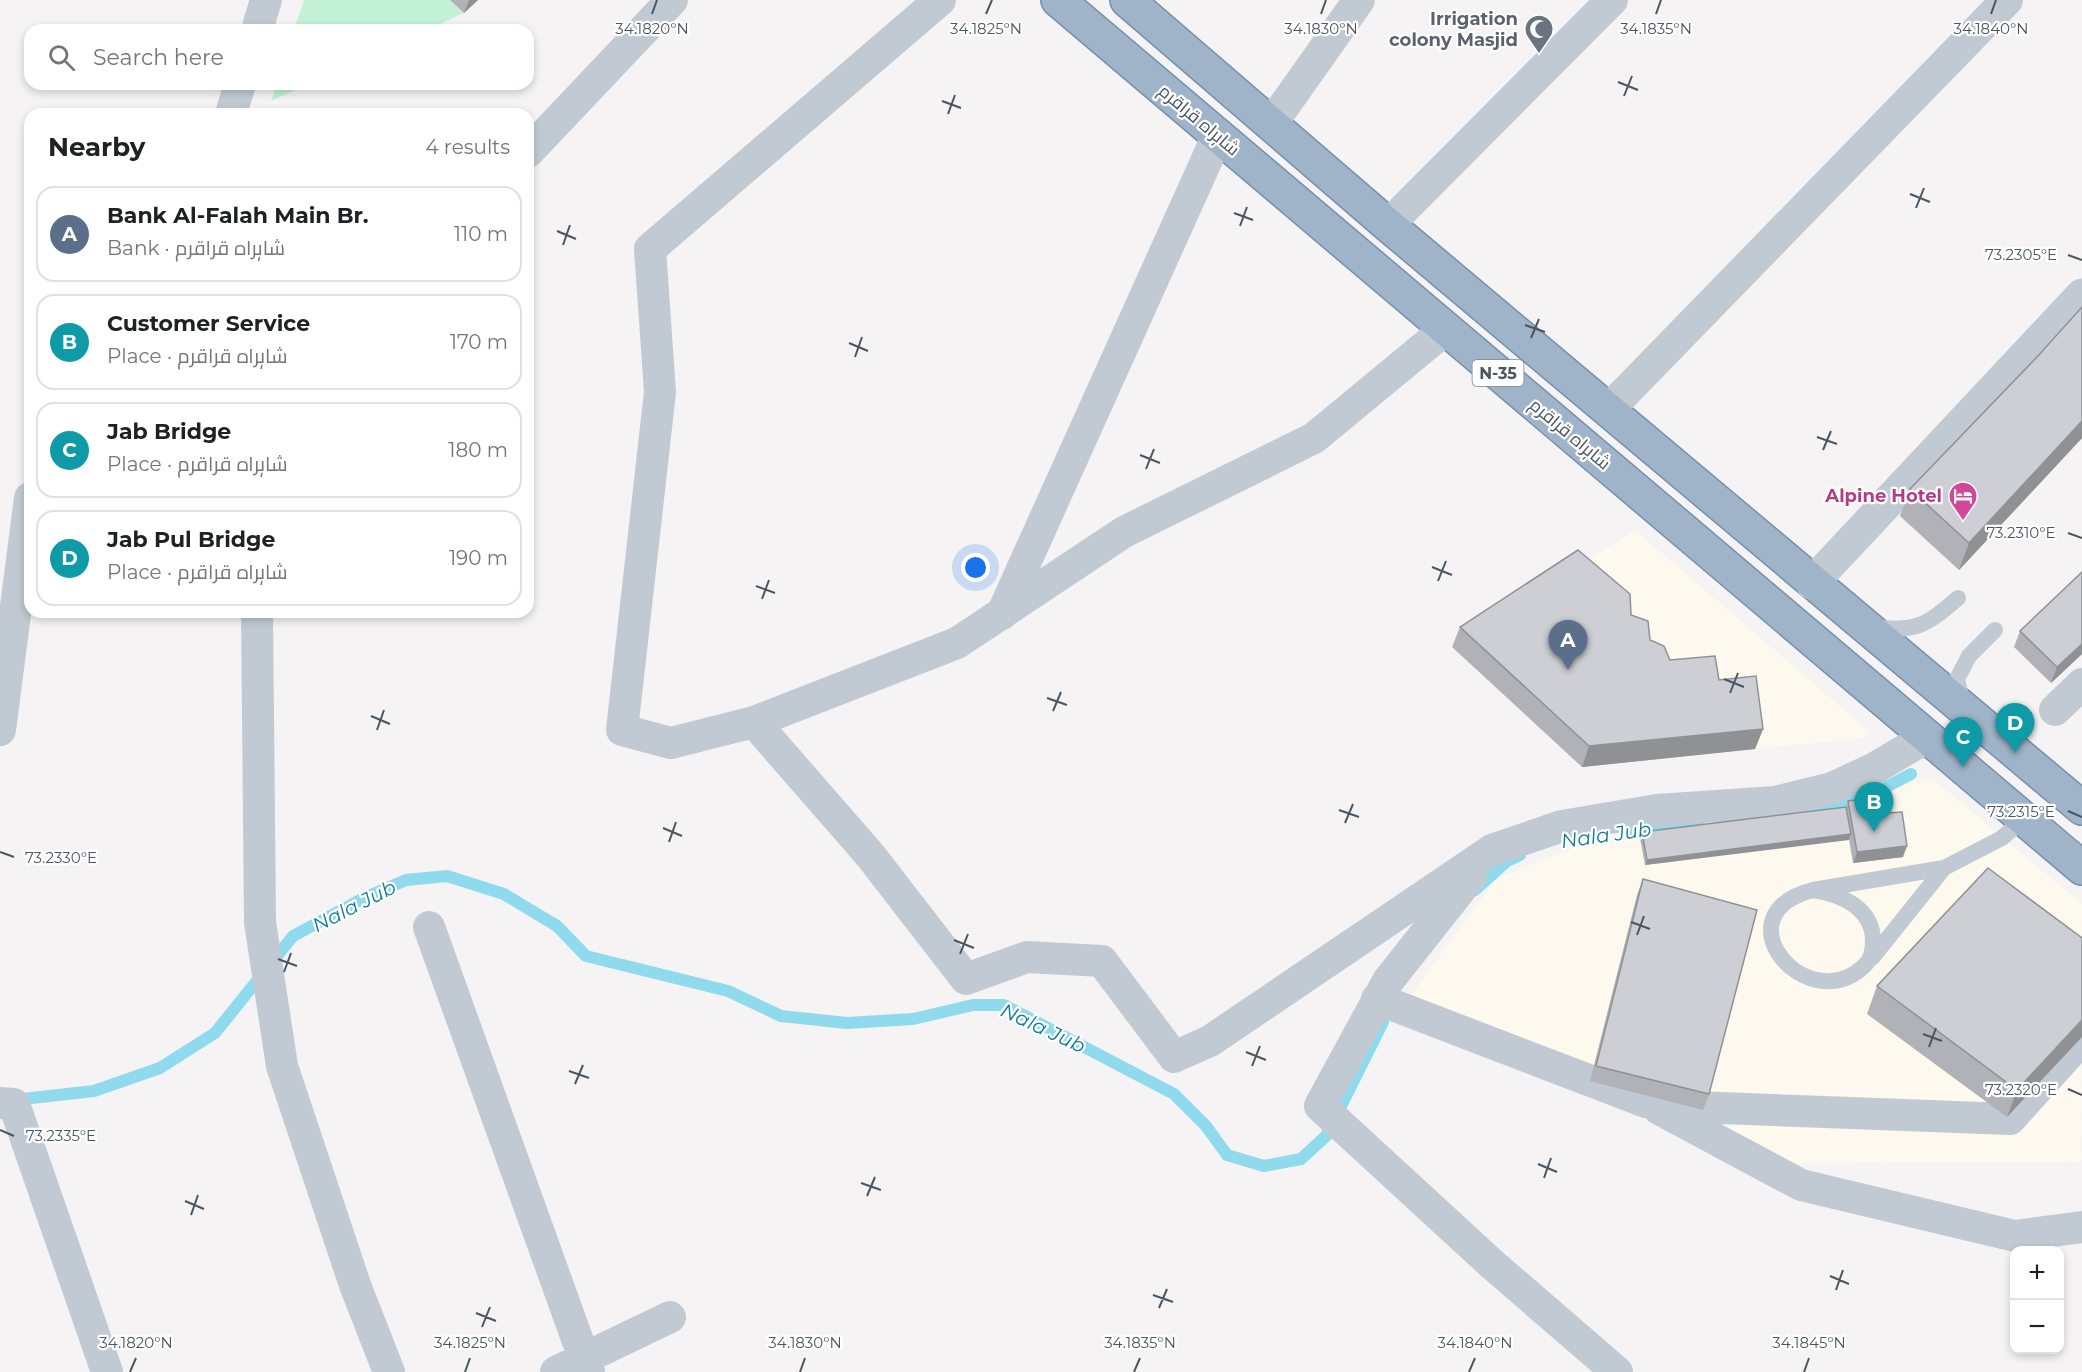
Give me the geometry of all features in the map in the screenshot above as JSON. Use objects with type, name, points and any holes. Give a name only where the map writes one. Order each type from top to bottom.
[{"type":"highway","name":"شاہراہ قراقرم","points":[[1058,0],[2082,868]]},
{"type":"highway","name":"N-35","points":[[1127,0],[1812,583],[2082,808]]},
{"type":"street","points":[[259,24],[266,0]]},
{"type":"street","points":[[534,146],[672,0]]},
{"type":"street","points":[[940,0],[650,249],[660,392],[622,730],[671,743],[754,722],[957,644],[1124,532],[1314,438],[1446,330]]},
{"type":"street","points":[[1272,123],[1359,0]]},
{"type":"street","points":[[1389,225],[1612,0]]},
{"type":"street","points":[[1609,409],[2007,0]]},
{"type":"street","points":[[233,108],[238,90]]},
{"type":"street","points":[[1002,614],[1218,135]]},
{"type":"street","points":[[1812,583],[2078,304]]},
{"type":"street","points":[[0,730],[24,544]]},
{"type":"street","points":[[257,618],[260,922],[282,1066],[355,1285],[389,1372]]},
{"type":"street","points":[[2055,710],[2082,684]]},
{"type":"street","points":[[754,722],[870,855],[966,979],[1027,957],[1102,961],[1174,1057],[1210,1041],[1492,850],[1562,826],[1657,810],[1775,802],[1832,788],[1933,741]]},
{"type":"street","points":[[1492,850],[1388,981],[1320,1106],[1493,1265],[1617,1372]]},
{"type":"street","points":[[429,927],[587,1365]]},
{"type":"street","points":[[1377,999],[1646,1102],[1801,1185],[2015,1236],[2082,1227]]},
{"type":"street","points":[[1646,1102],[1694,1107],[2010,1119],[2082,1039]]},
{"type":"street","points":[[0,1103],[14,1104],[107,1372]]},
{"type":"street","points":[[556,1372],[587,1365],[670,1317]]},
{"type":"lane","points":[[1865,626],[1897,630],[1930,622],[1958,598]]},
{"type":"lane","points":[[1974,717],[1957,679],[1968,656],[1995,630]]},
{"type":"lane","points":[[1944,868],[1867,964],[1854,975],[1836,981],[1818,981],[1799,974],[1782,961],[1772,943],[1770,924],[1778,907],[1793,895],[1944,868],[2002,838],[2023,819]]},
{"type":"lane","points":[[1813,890],[1833,893],[1851,902],[1865,915],[1873,932],[1873,950],[1867,964]]},
{"type":"shaded area","points":[[1635,530],[1870,732],[1863,738],[1582,767],[1452,647]]},
{"type":"shaded area","points":[[1933,779],[2082,904],[2081,1162],[1770,1163],[1396,1016],[1495,880],[1579,845],[1876,808],[1898,788],[1919,780]]},
{"type":"green space","points":[[304,0],[450,0],[464,13],[440,24],[296,24]]},
{"type":"green space","points":[[275,90],[296,90],[271,101]]},
{"type":"building","points":[[2082,307],[2082,421],[1969,543],[1910,489]]},
{"type":"building","points":[[1578,550],[1630,594],[1631,615],[1648,621],[1650,640],[1664,646],[1670,660],[1715,656],[1719,680],[1756,676],[1763,729],[1589,746],[1460,627]]},
{"type":"building","points":[[2082,572],[2082,644],[2057,667],[2020,631]]},
{"type":"building","points":[[1881,797],[1887,813],[1902,812],[1907,846],[1857,852],[1848,801]]},
{"type":"building","points":[[1846,807],[1851,834],[1647,860],[1642,832]]},
{"type":"building","points":[[1988,868],[2082,938],[2082,1020],[2017,1090],[1877,986]]},
{"type":"building","points":[[1643,879],[1757,910],[1709,1094],[1596,1066]]},
{"type":"waterway","name":"Nala Jub","points":[[1802,811],[1863,799],[1911,774]]},
{"type":"waterway","name":"Nala Jub","points":[[1630,830],[1699,822]]},
{"type":"waterway","name":"Nala Jub","points":[[1475,890],[1507,861],[1520,855]]},
{"type":"waterway","name":"Nala Jub","points":[[14,1100],[94,1091],[160,1068],[215,1033],[293,936],[364,898],[406,880],[447,876],[504,894],[557,926],[586,956],[728,991],[781,1016],[847,1023],[913,1019],[973,1005],[1004,1005],[1174,1094],[1206,1126],[1227,1155],[1264,1166],[1301,1159],[1326,1136],[1383,1022]]},
{"type":"place","name":"Irrigation colony Masjid","points":[[1539,54]]},
{"type":"place","name":"Alpine Hotel","points":[[1963,522]]},
{"type":"place","name":"Bank Al-Falah Main Br.","points":[[1568,670]]},
{"type":"place","name":"Jab Pul Bridge","points":[[2015,753]]},
{"type":"place","name":"Jab Bridge","points":[[1963,767]]},
{"type":"place","name":"Customer Service","points":[[1874,832]]}]
